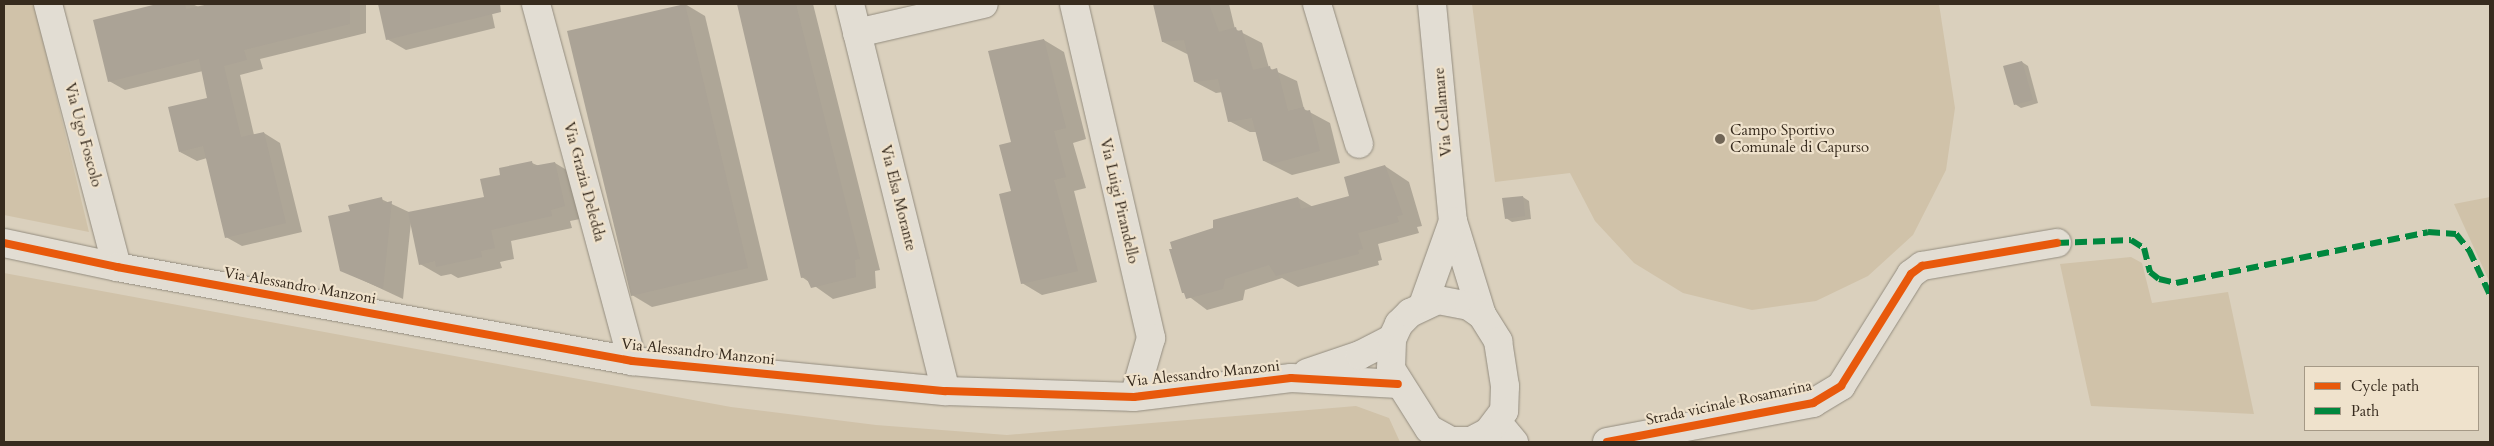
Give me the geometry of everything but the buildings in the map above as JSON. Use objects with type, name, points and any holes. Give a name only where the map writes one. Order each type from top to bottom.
[{"type":"street","name":"Via Ugo Foscolo","points":[[48,4],[117,267]]},
{"type":"street","name":"Via Grazia Deledda","points":[[536,4],[632,361]]},
{"type":"street","name":"Via Elsa Morante","points":[[850,4],[946,392]]},
{"type":"street","points":[[857,33],[984,4]]},
{"type":"street","name":"Via Luigi Pirandello","points":[[1074,4],[1151,338],[1134,397]]},
{"type":"street","points":[[1317,4],[1359,144]]},
{"type":"street","name":"Via Cellamare","points":[[1392,339],[1391,370],[1422,431],[1451,441],[1471,442],[1488,432],[1506,433],[1504,411],[1505,386],[1498,341],[1482,315],[1453,221],[1432,4]]},
{"type":"street","name":"Via Cellamare","points":[[1423,305],[1453,221]]},
{"type":"street","name":"Via Alessandro Manzoni","points":[[4,243],[117,267],[632,361],[946,392],[1134,397],[1291,378],[1398,384]]},
{"type":"street","name":"Strada vicinale Rosamarina","points":[[1607,442],[1813,403],[1841,386],[1910,274],[1922,266],[2057,243]]},
{"type":"street","points":[[1392,339],[1399,324],[1423,305],[1438,300],[1454,301],[1482,315]]},
{"type":"street","name":"Via Alessandro Manzoni","points":[[1291,378],[1360,355],[1392,339]]},
{"type":"shaded area","points":[[4,4],[34,4],[89,232],[4,215]]},
{"type":"shaded area","name":"Campo Sportivo Comunale di Capurso","points":[[1472,4],[1939,4],[1955,108],[1946,170],[1913,235],[1868,276],[1816,301],[1752,310],[1683,293],[1634,263],[1595,221],[1570,173],[1495,182]]},
{"type":"shaded area","points":[[2490,197],[2490,283],[2454,204]]},
{"type":"shaded area","points":[[2131,257],[2142,263],[2152,303],[2228,292],[2254,414],[2091,406],[2060,264]]},
{"type":"shaded area","points":[[4,273],[731,407],[876,425],[1007,435],[1356,406],[1389,418],[1400,442],[4,442]]},
{"type":"marked path","points":[[2057,243],[2131,240],[2144,248],[2150,272],[2159,279],[2176,283],[2428,232],[2456,234],[2469,250],[2490,295]]},
{"type":"cycle path","points":[[4,243],[117,267],[632,361],[946,391],[1134,397],[1291,378],[1398,384]]},
{"type":"cycle path","points":[[1607,442],[1813,403],[1841,386],[1911,274],[1922,266],[2057,243]]},
{"type":"place","name":"Campo Sportivo Comunale di Capurso","points":[[1720,139]]}]
